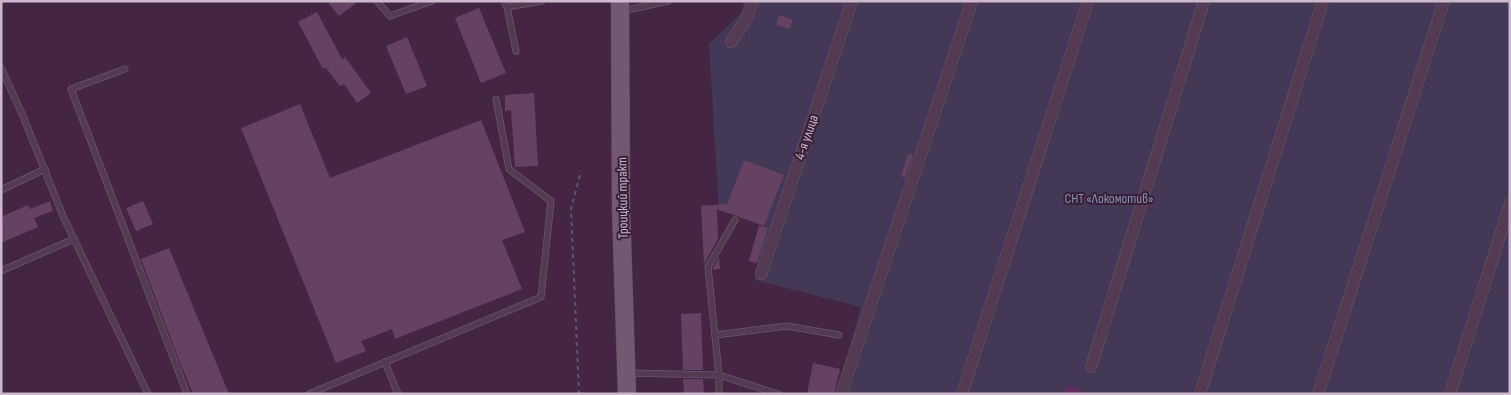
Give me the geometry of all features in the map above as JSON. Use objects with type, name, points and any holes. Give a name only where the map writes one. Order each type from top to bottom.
[{"type":"main road","name":"Троицкий тракт","points":[[620,7],[621,209],[627,394]]},
{"type":"street","points":[[731,42],[746,20],[753,1]]},
{"type":"street","name":"4-я улица","points":[[761,274],[852,1]]},
{"type":"street","points":[[841,394],[972,1]]},
{"type":"street","points":[[962,394],[1088,1]]},
{"type":"street","points":[[1091,367],[1204,1]]},
{"type":"street","points":[[1200,394],[1323,1]]},
{"type":"street","points":[[1318,394],[1444,1]]},
{"type":"street","points":[[1450,394],[1510,204]]},
{"type":"lane","points":[[377,1],[390,16],[432,1]]},
{"type":"lane","points":[[516,51],[506,4],[542,1]]},
{"type":"lane","points":[[620,7],[668,1]]},
{"type":"lane","points":[[1,68],[74,239],[148,394]]},
{"type":"lane","points":[[125,69],[71,89],[187,394]]},
{"type":"lane","points":[[310,394],[541,297],[551,201],[509,169],[496,100]]},
{"type":"lane","points":[[1,190],[45,170]]},
{"type":"lane","points":[[719,394],[719,375],[708,267],[735,220]]},
{"type":"lane","points":[[1,271],[74,239]]},
{"type":"lane","points":[[715,335],[786,326],[839,335]]},
{"type":"lane","points":[[385,362],[398,394]]},
{"type":"lane","points":[[627,372],[719,375],[778,394]]},
{"type":"path","points":[[579,394],[570,209],[581,171]]},
{"type":"green space","name":"СНТ «Локомотив»","points":[[743,1],[1510,1],[1510,394],[836,394],[861,307],[755,280],[766,220],[719,211],[709,44],[743,11]]},
{"type":"shaded area","points":[[1070,386],[1078,388],[1085,394],[1063,394],[1066,388]]},
{"type":"building","points":[[327,1],[359,1],[339,16]]},
{"type":"building","points":[[479,8],[506,73],[481,83],[455,18]]},
{"type":"building","points":[[317,12],[342,59],[345,57],[371,93],[357,103],[344,84],[340,86],[326,68],[323,69],[298,22]]},
{"type":"building","points":[[779,15],[793,20],[789,29],[776,25]]},
{"type":"building","points":[[407,37],[427,86],[406,94],[386,46]]},
{"type":"building","points":[[534,93],[538,166],[515,167],[511,110],[505,111],[505,95]]},
{"type":"building","points":[[300,104],[330,178],[481,120],[525,232],[502,240],[522,289],[395,339],[392,329],[361,341],[366,351],[336,363],[241,128]]},
{"type":"building","points":[[908,154],[913,155],[905,178],[901,176]]},
{"type":"building","points":[[744,160],[784,175],[764,226],[717,209],[718,239],[704,264],[701,206],[727,204]]},
{"type":"building","points":[[50,201],[53,211],[34,218],[38,227],[1,243],[1,217],[28,205],[30,209]]},
{"type":"building","points":[[143,201],[153,224],[136,231],[126,208]]},
{"type":"building","points":[[759,225],[768,228],[757,263],[749,261]]},
{"type":"building","points":[[169,248],[229,394],[193,394],[179,360],[141,259]]},
{"type":"building","points":[[719,257],[720,269],[713,270],[713,268]]},
{"type":"building","points":[[701,313],[703,370],[683,370],[681,314]]},
{"type":"building","points":[[813,363],[840,369],[834,394],[807,394]]},
{"type":"building","points":[[683,379],[703,379],[704,394],[684,394]]}]
